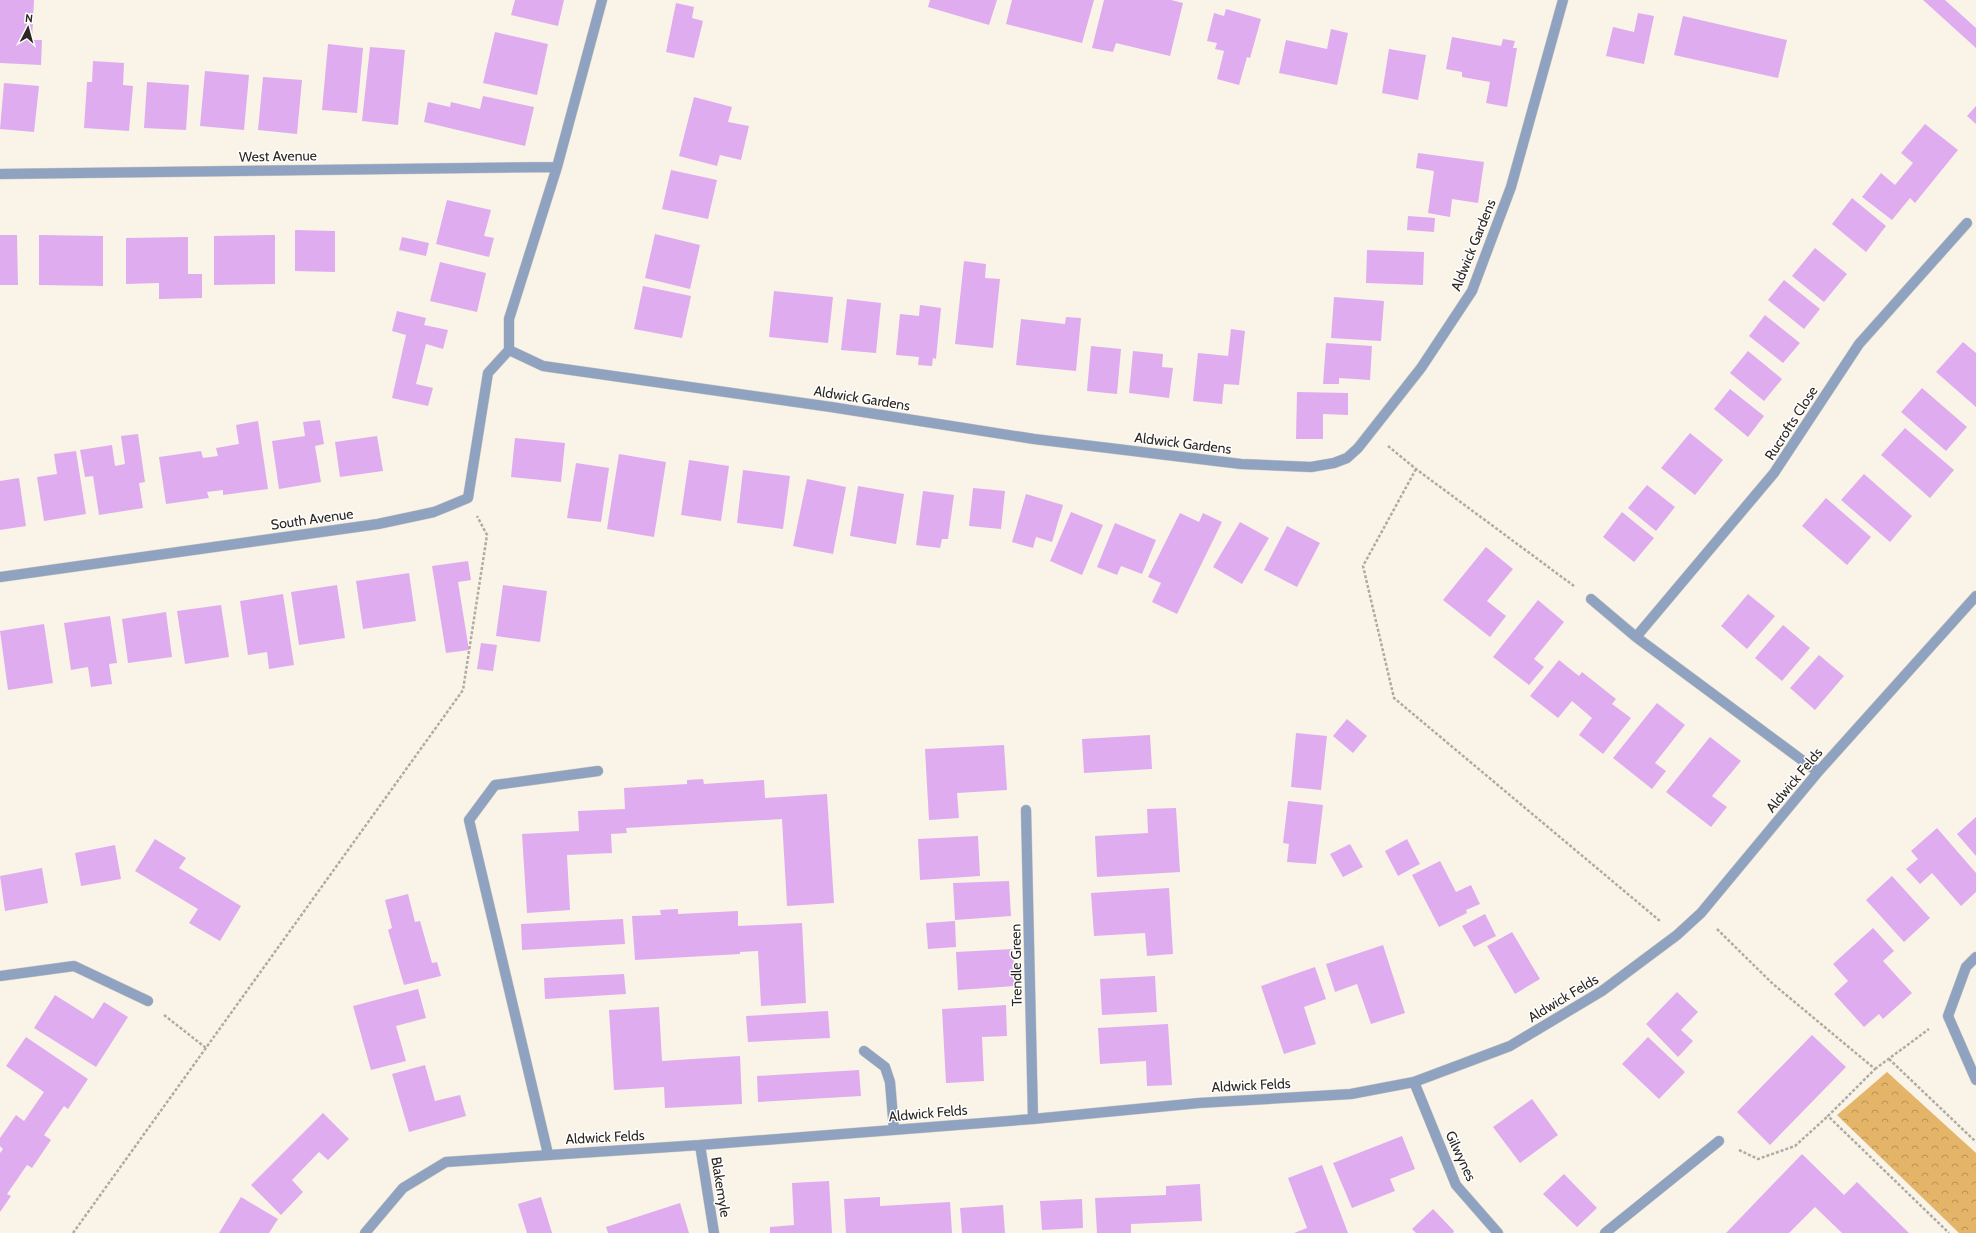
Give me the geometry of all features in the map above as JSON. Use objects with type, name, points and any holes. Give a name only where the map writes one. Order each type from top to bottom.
[{"type":"street","points":[[468,498],[488,373],[509,350],[509,319],[557,167],[602,0]]},
{"type":"street","name":"Aldwick Gardens","points":[[509,350],[543,366],[831,407],[1034,439],[1241,464],[1311,467],[1334,463],[1347,458],[1358,448],[1421,368],[1472,291],[1511,187],[1563,0]]},
{"type":"street","name":"West Avenue","points":[[0,174],[557,167]]},
{"type":"street","name":"Rucrofts Close","points":[[1636,637],[1774,473],[1859,344],[1967,222]]},
{"type":"street","name":"South Avenue","points":[[0,577],[378,524],[434,512],[468,498]]},
{"type":"street","name":"Aldwick Felds","points":[[364,1233],[403,1188],[446,1162],[700,1145],[1034,1119],[1199,1102],[1351,1094],[1414,1082],[1510,1046],[1602,991],[1677,935],[1701,913],[1818,772],[1976,596]]},
{"type":"street","points":[[1591,599],[1636,637],[1818,772]]},
{"type":"street","points":[[548,1154],[469,820],[494,785],[598,771]]},
{"type":"street","name":"Trendle Green","points":[[1026,810],[1034,1119]]},
{"type":"street","points":[[1976,958],[1966,967],[1948,1016],[1976,1080]]},
{"type":"street","points":[[0,976],[74,966],[148,1001]]},
{"type":"street","points":[[864,1051],[885,1067],[890,1082],[894,1130]]},
{"type":"street","name":"Gilwynes","points":[[1414,1082],[1456,1185],[1498,1233]]},
{"type":"street","points":[[1605,1233],[1719,1141]]},
{"type":"street","name":"Blakemyle","points":[[700,1145],[714,1233]]},
{"type":"path","points":[[1371,431],[1416,469],[1591,599]]},
{"type":"path","points":[[1416,469],[1362,566],[1394,698],[1677,935]]},
{"type":"path","points":[[73,1233],[463,690],[487,535],[468,498]]},
{"type":"path","points":[[1701,913],[1773,984],[1875,1069]]},
{"type":"path","points":[[148,1001],[206,1048]]},
{"type":"path","points":[[1719,1141],[1758,1159],[1795,1146],[1828,1116],[1875,1069],[1948,1016]]},
{"type":"path","points":[[1889,1059],[1976,1142]]},
{"type":"path","points":[[1828,1116],[1949,1233]]},
{"type":"green space","points":[[1887,1072],[1976,1153],[1976,1233],[1959,1233],[1837,1115]]},
{"type":"building","points":[[0,0],[34,0],[32,40],[42,40],[41,65],[0,63]]},
{"type":"building","points":[[515,0],[564,0],[558,26],[511,15]]},
{"type":"building","points":[[930,0],[997,0],[989,25],[928,7]]},
{"type":"building","points":[[1012,0],[1094,0],[1082,43],[1006,24]]},
{"type":"building","points":[[1104,0],[1171,0],[1183,3],[1170,56],[1116,43],[1113,52],[1092,48]]},
{"type":"building","points":[[1923,0],[1945,0],[1976,28],[1976,48]]},
{"type":"building","points":[[676,3],[694,7],[692,18],[703,21],[694,58],[666,52]]},
{"type":"building","points":[[1226,9],[1261,19],[1250,58],[1247,57],[1239,85],[1217,79],[1224,51],[1215,49],[1217,43],[1207,41],[1214,13],[1224,16]]},
{"type":"building","points":[[1638,13],[1654,16],[1644,64],[1606,56],[1613,27],[1634,32]]},
{"type":"building","points":[[1683,16],[1787,40],[1778,78],[1674,55]]},
{"type":"building","points":[[1331,29],[1348,33],[1337,85],[1279,73],[1286,40],[1327,49]]},
{"type":"building","points":[[495,32],[548,44],[537,95],[483,83]]},
{"type":"building","points":[[1452,37],[1501,46],[1503,39],[1515,41],[1513,48],[1517,48],[1507,107],[1486,103],[1490,82],[1462,77],[1462,72],[1446,69]]},
{"type":"building","points":[[328,44],[363,48],[357,113],[322,110]]},
{"type":"building","points":[[370,47],[405,50],[398,125],[362,121]]},
{"type":"building","points":[[1389,49],[1426,55],[1418,100],[1382,93]]},
{"type":"building","points":[[93,61],[124,63],[123,85],[133,86],[129,131],[84,128],[87,82],[92,82]]},
{"type":"building","points":[[205,71],[249,75],[244,130],[200,126]]},
{"type":"building","points":[[263,77],[302,80],[297,134],[258,130]]},
{"type":"building","points":[[147,82],[189,85],[186,130],[144,128]]},
{"type":"building","points":[[4,83],[39,86],[34,132],[0,129]]},
{"type":"building","points":[[483,96],[534,107],[525,146],[424,122],[428,102],[450,107],[451,102],[480,109]]},
{"type":"building","points":[[694,97],[732,107],[728,122],[749,126],[741,160],[720,155],[717,166],[679,156]]},
{"type":"building","points":[[1976,106],[1976,124],[1967,116]]},
{"type":"building","points":[[1925,124],[1958,150],[1915,203],[1910,198],[1892,220],[1862,197],[1881,173],[1895,185],[1913,163],[1901,153]]},
{"type":"building","points":[[1418,153],[1484,162],[1478,203],[1452,199],[1450,217],[1428,213],[1434,171],[1416,168]]},
{"type":"building","points":[[671,170],[717,180],[708,219],[662,209]]},
{"type":"building","points":[[1852,198],[1886,226],[1866,252],[1832,224]]},
{"type":"building","points":[[447,200],[491,210],[484,236],[494,238],[489,257],[436,244]]},
{"type":"building","points":[[1408,216],[1435,218],[1434,232],[1407,230]]},
{"type":"building","points":[[295,230],[335,231],[335,272],[295,271]]},
{"type":"building","points":[[655,234],[700,245],[690,289],[645,278]]},
{"type":"building","points":[[0,235],[17,235],[18,285],[0,285]]},
{"type":"building","points":[[39,235],[103,236],[103,286],[39,285]]},
{"type":"building","points":[[275,235],[275,284],[214,285],[214,236]]},
{"type":"building","points":[[188,237],[188,274],[202,274],[202,298],[159,299],[159,283],[126,284],[126,238]]},
{"type":"building","points":[[402,237],[429,243],[426,256],[399,250]]},
{"type":"building","points":[[1815,248],[1847,274],[1824,302],[1792,276]]},
{"type":"building","points":[[1367,250],[1424,252],[1423,285],[1366,283]]},
{"type":"building","points":[[964,261],[986,264],[985,278],[1000,279],[993,348],[955,344]]},
{"type":"building","points":[[440,262],[486,273],[477,312],[430,301]]},
{"type":"building","points":[[1784,280],[1820,309],[1804,329],[1768,300]]},
{"type":"building","points":[[643,286],[691,296],[682,338],[634,329]]},
{"type":"building","points":[[774,291],[833,297],[828,343],[769,337]]},
{"type":"building","points":[[1334,297],[1384,301],[1381,341],[1331,338]]},
{"type":"building","points":[[847,299],[881,303],[876,353],[841,350]]},
{"type":"building","points":[[920,305],[941,308],[936,359],[933,358],[932,366],[918,365],[919,357],[896,355],[900,314],[919,316]]},
{"type":"building","points":[[397,311],[426,318],[424,325],[448,330],[443,349],[426,344],[416,384],[433,388],[428,406],[392,398],[406,335],[392,331]]},
{"type":"building","points":[[1765,315],[1800,343],[1783,363],[1749,336]]},
{"type":"building","points":[[1066,317],[1081,318],[1076,371],[1016,365],[1021,319],[1065,324]]},
{"type":"building","points":[[1231,329],[1245,331],[1239,385],[1224,384],[1222,404],[1193,401],[1198,353],[1228,356]]},
{"type":"building","points":[[1963,342],[1976,353],[1976,407],[1936,372]]},
{"type":"building","points":[[1326,343],[1372,346],[1370,380],[1339,378],[1339,384],[1323,384]]},
{"type":"building","points":[[1091,346],[1121,349],[1117,394],[1087,391]]},
{"type":"building","points":[[1133,351],[1163,354],[1162,367],[1173,368],[1169,398],[1129,393]]},
{"type":"building","points":[[1748,351],[1782,379],[1764,401],[1730,373]]},
{"type":"building","points":[[1922,388],[1967,427],[1946,451],[1901,412]]},
{"type":"building","points":[[1730,389],[1764,416],[1748,437],[1714,409]]},
{"type":"building","points":[[1297,392],[1348,393],[1348,415],[1323,414],[1323,439],[1296,439]]},
{"type":"building","points":[[320,420],[324,444],[315,446],[321,482],[279,489],[272,441],[305,436],[303,422]]},
{"type":"building","points":[[258,421],[268,489],[223,495],[223,490],[207,492],[209,498],[166,504],[159,457],[201,451],[203,458],[218,456],[216,448],[239,444],[236,425]]},
{"type":"building","points":[[1905,428],[1954,470],[1930,498],[1881,455]]},
{"type":"building","points":[[1690,433],[1723,460],[1695,495],[1661,468]]},
{"type":"building","points":[[138,434],[145,482],[139,483],[143,508],[99,515],[93,476],[85,477],[80,450],[112,445],[115,466],[125,464],[121,436]]},
{"type":"building","points":[[377,436],[383,471],[340,477],[335,442]]},
{"type":"building","points":[[515,438],[565,443],[561,482],[511,477]]},
{"type":"building","points":[[76,451],[86,514],[44,521],[37,477],[57,474],[54,454]]},
{"type":"building","points":[[619,454],[666,462],[654,537],[607,529]]},
{"type":"building","points":[[689,460],[729,466],[721,521],[681,515]]},
{"type":"building","points":[[576,463],[609,468],[601,522],[567,518]]},
{"type":"building","points":[[743,470],[790,476],[783,529],[737,523]]},
{"type":"building","points":[[1864,474],[1912,516],[1890,542],[1841,500]]},
{"type":"building","points":[[19,478],[26,526],[0,530],[0,481]]},
{"type":"building","points":[[807,479],[846,487],[833,554],[793,546]]},
{"type":"building","points":[[1647,485],[1675,507],[1656,531],[1628,508]]},
{"type":"building","points":[[858,486],[904,494],[896,544],[850,536]]},
{"type":"building","points":[[973,488],[1005,491],[1001,529],[969,526]]},
{"type":"building","points":[[923,491],[954,495],[948,539],[942,539],[940,548],[916,545]]},
{"type":"building","points":[[1026,494],[1063,505],[1052,542],[1036,537],[1033,548],[1012,542]]},
{"type":"building","points":[[1826,498],[1871,537],[1847,565],[1802,526]]},
{"type":"building","points":[[1071,512],[1103,525],[1082,575],[1050,561]]},
{"type":"building","points":[[1622,512],[1654,538],[1634,562],[1603,537]]},
{"type":"building","points":[[1180,513],[1199,522],[1203,513],[1222,522],[1177,614],[1152,602],[1161,583],[1148,577]]},
{"type":"building","points":[[1240,522],[1269,538],[1242,584],[1213,567]]},
{"type":"building","points":[[1115,523],[1156,540],[1142,574],[1121,566],[1117,575],[1097,567]]},
{"type":"building","points":[[1287,526],[1320,543],[1297,587],[1264,570]]},
{"type":"building","points":[[1486,547],[1513,569],[1487,601],[1506,616],[1490,637],[1443,600]]},
{"type":"building","points":[[468,561],[471,580],[458,582],[469,650],[446,653],[432,566]]},
{"type":"building","points":[[409,573],[416,621],[363,629],[356,581]]},
{"type":"building","points":[[337,585],[345,638],[299,645],[291,592]]},
{"type":"building","points":[[503,585],[547,591],[540,642],[496,636]]},
{"type":"building","points":[[283,594],[294,665],[269,669],[267,652],[248,655],[240,601]]},
{"type":"building","points":[[1748,594],[1775,616],[1747,649],[1721,626]]},
{"type":"building","points":[[1538,600],[1564,622],[1534,659],[1544,667],[1529,685],[1493,657]]},
{"type":"building","points":[[221,605],[229,657],[185,664],[177,611]]},
{"type":"building","points":[[166,612],[172,657],[128,663],[122,619]]},
{"type":"building","points":[[110,616],[117,663],[109,664],[112,684],[91,687],[88,667],[71,670],[64,623]]},
{"type":"building","points":[[44,624],[53,683],[8,690],[0,631]]},
{"type":"building","points":[[1783,625],[1810,648],[1782,681],[1755,658]]},
{"type":"building","points":[[481,643],[497,645],[493,671],[477,669]]},
{"type":"building","points":[[1819,655],[1844,676],[1815,710],[1790,688]]},
{"type":"building","points":[[1559,660],[1579,676],[1582,672],[1616,699],[1612,704],[1631,718],[1603,754],[1579,735],[1592,718],[1572,701],[1558,718],[1530,696]]},
{"type":"building","points":[[1657,703],[1685,725],[1655,763],[1666,771],[1652,789],[1613,758]]},
{"type":"building","points":[[1347,719],[1367,736],[1353,753],[1333,736]]},
{"type":"building","points":[[1296,733],[1327,736],[1321,790],[1291,787]]},
{"type":"building","points":[[1150,735],[1152,769],[1084,773],[1082,739]]},
{"type":"building","points":[[1710,737],[1741,761],[1712,796],[1727,807],[1711,827],[1666,792]]},
{"type":"building","points":[[1004,745],[1007,790],[957,793],[959,818],[929,820],[925,749]]},
{"type":"building","points":[[703,779],[704,784],[764,780],[765,798],[827,794],[834,903],[787,906],[782,819],[626,828],[627,833],[611,834],[612,853],[567,855],[570,910],[527,913],[522,834],[579,831],[578,811],[625,809],[624,788],[687,784],[687,780]]},
{"type":"building","points":[[1288,801],[1323,805],[1316,864],[1287,862],[1289,844],[1283,843]]},
{"type":"building","points":[[1176,808],[1180,872],[1097,877],[1095,836],[1148,833],[1147,809]]},
{"type":"building","points":[[1976,817],[1976,856],[1957,834]]},
{"type":"building","points":[[1937,828],[1976,873],[1976,892],[1961,906],[1932,873],[1920,884],[1906,869],[1918,859],[1911,851]]},
{"type":"building","points":[[978,836],[980,876],[920,880],[918,839]]},
{"type":"building","points":[[155,839],[186,858],[179,868],[241,906],[220,941],[189,923],[198,909],[135,871]]},
{"type":"building","points":[[1407,839],[1420,864],[1398,876],[1385,851]]},
{"type":"building","points":[[1350,844],[1363,867],[1343,877],[1330,854]]},
{"type":"building","points":[[115,845],[121,879],[81,886],[75,853]]},
{"type":"building","points":[[1440,861],[1456,892],[1471,885],[1480,904],[1466,910],[1467,913],[1439,927],[1412,875]]},
{"type":"building","points":[[42,868],[48,903],[5,911],[0,876]]},
{"type":"building","points":[[1892,876],[1930,918],[1904,942],[1866,900]]},
{"type":"building","points":[[1009,881],[1011,916],[955,920],[953,883]]},
{"type":"building","points":[[1169,888],[1173,954],[1147,956],[1145,933],[1094,936],[1091,893]]},
{"type":"building","points":[[408,894],[415,922],[420,921],[432,963],[437,962],[441,976],[404,985],[388,930],[392,928],[385,900]]},
{"type":"building","points":[[678,909],[678,914],[738,911],[738,926],[802,923],[806,1003],[761,1006],[758,951],[740,952],[740,954],[635,960],[632,916],[661,915],[660,910]]},
{"type":"building","points":[[1485,914],[1496,936],[1474,947],[1462,926]]},
{"type":"building","points":[[623,919],[625,944],[522,950],[521,924]]},
{"type":"building","points":[[955,921],[956,947],[928,949],[926,923]]},
{"type":"building","points":[[1873,928],[1894,951],[1883,961],[1912,993],[1883,1019],[1879,1014],[1864,1027],[1834,994],[1848,981],[1833,964]]},
{"type":"building","points":[[1512,932],[1540,979],[1515,994],[1487,946]]},
{"type":"building","points":[[1383,945],[1405,1013],[1371,1024],[1357,984],[1335,992],[1326,964]]},
{"type":"building","points":[[1013,949],[1015,986],[958,990],[956,952]]},
{"type":"building","points":[[1315,967],[1326,999],[1304,1007],[1316,1044],[1284,1054],[1261,986]]},
{"type":"building","points":[[624,974],[626,994],[545,999],[544,978]]},
{"type":"building","points":[[1155,976],[1157,1012],[1102,1015],[1100,979]]},
{"type":"building","points":[[418,989],[426,1018],[396,1026],[406,1061],[371,1070],[353,1006]]},
{"type":"building","points":[[1677,992],[1698,1012],[1681,1030],[1693,1041],[1678,1057],[1646,1024]]},
{"type":"building","points":[[55,995],[93,1019],[104,1002],[128,1017],[96,1067],[34,1028]]},
{"type":"building","points":[[1006,1005],[1007,1036],[982,1037],[984,1081],[946,1083],[942,1009]]},
{"type":"building","points":[[659,1007],[662,1061],[740,1056],[742,1104],[665,1108],[664,1087],[614,1090],[609,1010]]},
{"type":"building","points":[[828,1011],[830,1038],[748,1042],[746,1016]]},
{"type":"building","points":[[1168,1024],[1172,1085],[1147,1086],[1146,1061],[1100,1064],[1098,1028]]},
{"type":"building","points":[[1812,1035],[1846,1067],[1770,1145],[1737,1112]]},
{"type":"building","points":[[26,1037],[88,1079],[68,1109],[64,1106],[44,1135],[51,1140],[32,1168],[27,1165],[7,1194],[11,1196],[0,1212],[0,1153],[3,1149],[0,1146],[0,1138],[16,1115],[24,1121],[44,1092],[6,1066]]},
{"type":"building","points":[[1648,1037],[1685,1072],[1659,1099],[1622,1064]]},
{"type":"building","points":[[425,1065],[435,1101],[460,1095],[466,1116],[409,1132],[392,1074]]},
{"type":"building","points":[[859,1070],[861,1096],[758,1102],[757,1076]]},
{"type":"building","points":[[1532,1099],[1558,1135],[1520,1163],[1493,1127]]},
{"type":"building","points":[[323,1113],[349,1139],[328,1160],[319,1152],[292,1180],[303,1192],[281,1215],[251,1185]]},
{"type":"building","points":[[1402,1136],[1415,1169],[1390,1179],[1395,1191],[1352,1208],[1333,1163]]},
{"type":"building","points":[[1802,1154],[1844,1195],[1857,1182],[1909,1233],[1842,1233],[1815,1207],[1789,1233],[1726,1233]]},
{"type":"building","points":[[1322,1165],[1348,1233],[1294,1233],[1307,1228],[1288,1178]]},
{"type":"building","points":[[1564,1174],[1597,1208],[1577,1227],[1543,1194]]},
{"type":"building","points":[[829,1181],[832,1233],[770,1233],[770,1227],[794,1225],[792,1183]]},
{"type":"building","points":[[1200,1184],[1202,1221],[1131,1224],[1131,1233],[1097,1233],[1095,1198],[1166,1195],[1166,1186]]},
{"type":"building","points":[[241,1197],[278,1219],[269,1233],[219,1233]]},
{"type":"building","points":[[541,1197],[552,1233],[527,1233],[518,1204]]},
{"type":"building","points":[[880,1197],[880,1206],[950,1202],[952,1233],[846,1233],[844,1199]]},
{"type":"building","points":[[1082,1199],[1083,1228],[1042,1230],[1040,1201]]},
{"type":"building","points":[[680,1203],[689,1233],[608,1233],[606,1227]]},
{"type":"building","points":[[1003,1205],[1005,1233],[962,1233],[960,1208]]},
{"type":"building","points":[[1433,1209],[1454,1231],[1453,1233],[1416,1233],[1412,1229]]}]
